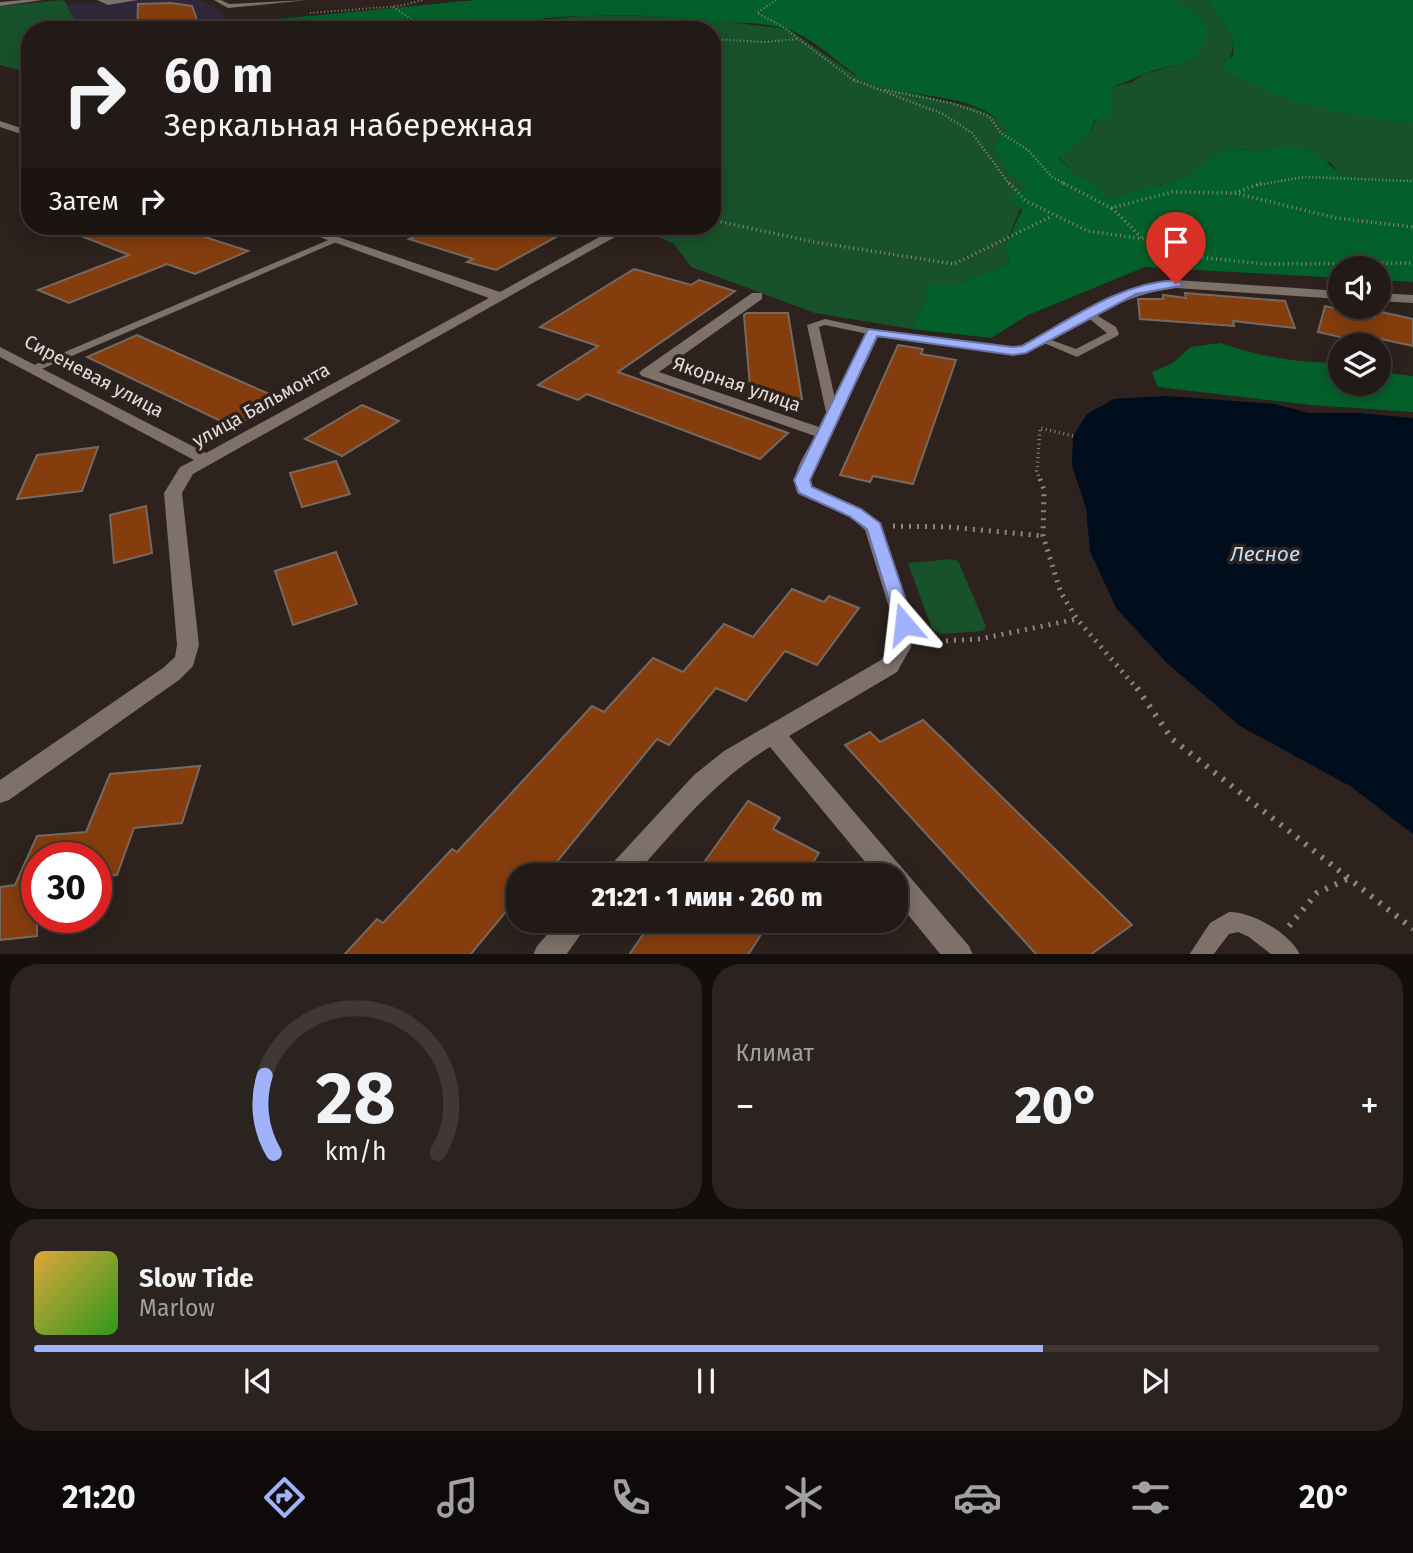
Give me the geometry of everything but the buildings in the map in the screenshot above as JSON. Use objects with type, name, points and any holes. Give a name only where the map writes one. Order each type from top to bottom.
[{"type":"street","points":[[0,124],[21,131]]},
{"type":"street","points":[[321,235],[501,297]]},
{"type":"street","name":"улица Бальмонта","points":[[0,793],[171,674],[185,660],[188,645],[173,492],[186,471],[612,235]]},
{"type":"street","points":[[629,863],[703,782],[732,758],[889,666],[900,654],[904,641],[904,624],[874,527],[855,512],[804,490],[802,480],[832,412],[873,332],[1013,351],[1026,349],[1132,291],[1152,285],[1176,284],[1328,294]]},
{"type":"street","name":"Якорная улица","points":[[758,296],[648,373],[822,433]]},
{"type":"street","points":[[1391,298],[1413,299]]},
{"type":"street","name":"Сиреневая улица","points":[[0,351],[205,459]]},
{"type":"street","points":[[773,734],[882,863]]},
{"type":"street","points":[[908,894],[959,954]]},
{"type":"street","points":[[547,954],[566,933]]},
{"type":"lane","points":[[0,4],[40,0]]},
{"type":"lane","points":[[100,0],[108,3],[135,0]]},
{"type":"lane","points":[[217,0],[228,6],[305,0]]},
{"type":"lane","points":[[33,368],[336,240]]},
{"type":"lane","points":[[1043,340],[1077,353],[1113,334],[1112,329],[1090,314]]},
{"type":"lane","points":[[832,412],[813,325],[825,322],[873,332]]},
{"type":"lane","points":[[1200,954],[1222,925],[1234,921],[1249,926],[1282,949]]},
{"type":"path","points":[[301,13],[391,7],[423,0]]},
{"type":"path","points":[[776,0],[757,13],[799,39],[860,85],[943,114],[972,133],[1004,179],[1027,201],[1052,216],[1088,231],[1143,239],[1207,258],[1265,264],[1413,263]]},
{"type":"path","points":[[228,6],[234,8],[232,21]]},
{"type":"path","points":[[391,7],[399,9],[415,21]]},
{"type":"path","points":[[721,40],[748,42],[799,39]]},
{"type":"path","points":[[860,85],[951,103],[989,116],[1001,133],[1028,150],[1052,177],[1111,208],[1143,239]]},
{"type":"path","points":[[1235,192],[1264,182],[1305,177],[1413,181]]},
{"type":"path","points":[[1111,208],[1172,192],[1235,192],[1336,218],[1413,227]]},
{"type":"path","points":[[721,222],[814,242],[954,264],[1052,216]]},
{"type":"path","points":[[1073,436],[1040,428],[1037,471],[1044,490],[1044,536],[1061,593],[1077,619],[1131,680],[1172,738],[1413,929]]},
{"type":"path","points":[[874,527],[931,523],[965,530],[1044,536]]},
{"type":"path","points":[[904,641],[938,643],[1077,619]]},
{"type":"path","points":[[1282,949],[1317,893],[1347,879]]},
{"type":"shaded area","points":[[129,0],[199,0],[222,10],[226,21],[75,21],[67,5]]},
{"type":"green space","points":[[64,0],[75,21],[21,21],[21,71],[0,65],[0,6]]},
{"type":"green space","points":[[476,0],[1175,0],[1204,22],[1207,35],[1199,52],[1186,62],[1149,72],[1109,88],[1113,112],[1094,121],[1090,134],[1059,158],[1074,173],[1104,191],[1106,199],[1193,176],[1203,162],[1225,148],[1262,151],[1280,146],[1314,151],[1342,175],[1378,180],[1413,179],[1413,282],[1391,281],[1391,256],[1328,256],[1328,277],[1145,267],[1028,315],[991,338],[912,329],[927,298],[925,285],[956,285],[1010,263],[1005,246],[1022,210],[1010,198],[1029,187],[1012,174],[1000,158],[995,144],[1007,130],[996,119],[968,104],[871,83],[810,41],[776,26],[625,15],[522,21],[258,21]]},
{"type":"green space","points":[[1175,0],[1208,0],[1212,5],[1234,42],[1227,74],[1308,102],[1413,124],[1413,179],[1378,180],[1341,175],[1331,163],[1280,146],[1262,151],[1225,148],[1203,162],[1194,176],[1106,199],[1104,191],[1074,173],[1059,157],[1090,134],[1109,88],[1132,82],[1144,74],[1188,62]]},
{"type":"green space","points":[[1208,0],[1413,0],[1413,124],[1303,104],[1227,74],[1224,64],[1233,56],[1234,42]]},
{"type":"green space","points":[[589,15],[687,17],[721,21],[533,21]]},
{"type":"green space","points":[[721,21],[788,29],[853,74],[912,93],[976,108],[1000,120],[1008,131],[996,144],[1029,187],[1005,246],[1010,263],[956,285],[926,285],[927,298],[912,329],[815,313],[691,267],[674,244],[655,235],[721,235]]},
{"type":"green space","points":[[1220,343],[1279,358],[1328,363],[1328,396],[1391,396],[1391,373],[1413,376],[1413,412],[1311,405],[1158,387],[1152,372],[1173,363],[1191,347]]},
{"type":"green space","points":[[952,559],[958,561],[986,626],[983,631],[941,634],[932,629],[908,563]]},
{"type":"water","name":"Лесное","points":[[1166,396],[1274,404],[1309,413],[1358,413],[1413,418],[1413,834],[1350,786],[1240,726],[1167,663],[1116,608],[1090,551],[1086,508],[1072,466],[1073,436],[1087,414],[1114,399]]},
{"type":"route","points":[[904,624],[874,527],[868,519],[855,512],[804,490],[802,480],[822,433],[873,332],[1013,351],[1026,349],[1132,291],[1152,285],[1176,284]]}]
